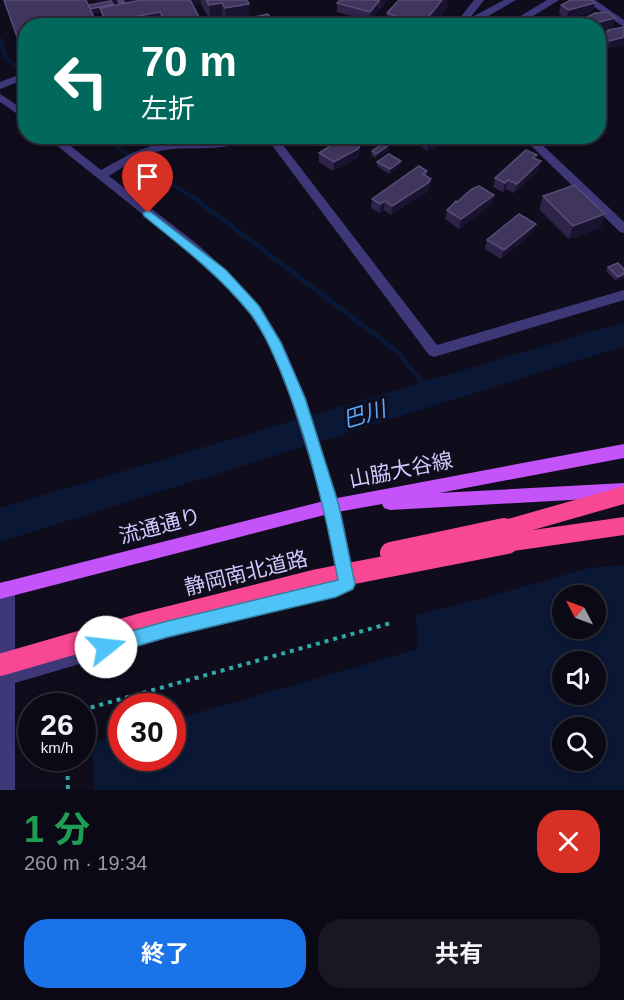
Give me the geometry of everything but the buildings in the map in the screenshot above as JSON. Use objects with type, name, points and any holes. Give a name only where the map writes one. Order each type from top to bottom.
[{"type":"highway","points":[[506,536],[624,492]]},
{"type":"highway","points":[[506,536],[624,526]]},
{"type":"highway","name":"静岡南北道路","points":[[0,653],[137,614],[305,572],[506,536]]},
{"type":"highway","name":"静岡南北道路","points":[[2,673],[138,625],[506,536]]},
{"type":"main road","name":"山脇大谷線","points":[[332,506],[624,451]]},
{"type":"main road","name":"山脇大谷線","points":[[332,506],[624,492]]},
{"type":"main road","name":"流通通り","points":[[3,590],[332,506]]},
{"type":"street","points":[[467,18],[479,0]]},
{"type":"street","points":[[476,18],[511,0]]},
{"type":"street","points":[[523,18],[554,0]]},
{"type":"street","points":[[589,0],[624,24]]},
{"type":"street","points":[[0,97],[18,111]]},
{"type":"street","points":[[2,673],[168,629],[336,589],[347,584],[332,506],[298,398],[277,346],[255,310],[221,273],[191,246],[61,144]]},
{"type":"street","points":[[100,176],[159,144]]},
{"type":"street","points":[[276,144],[434,351],[624,295]]},
{"type":"street","points":[[534,144],[624,229]]},
{"type":"street","points":[[3,590],[4,790]]},
{"type":"path","points":[[96,706],[391,623]]},
{"type":"path","points":[[67,771],[68,790]]},
{"type":"water","points":[[624,565],[624,790],[94,790],[96,742],[108,738],[108,771],[186,771],[186,716],[418,649],[416,615],[589,568]]},
{"type":"waterway","points":[[0,39],[6,59],[18,67]]},
{"type":"waterway","points":[[114,144],[140,164],[195,199]]},
{"type":"waterway","points":[[195,199],[397,351],[430,392]]},
{"type":"waterway","name":"巴川","points":[[0,525],[624,334]]},
{"type":"route","points":[[106,647],[168,629],[336,589],[347,584],[332,506],[298,398],[277,346],[255,310],[221,273],[191,246],[148,213]]}]
